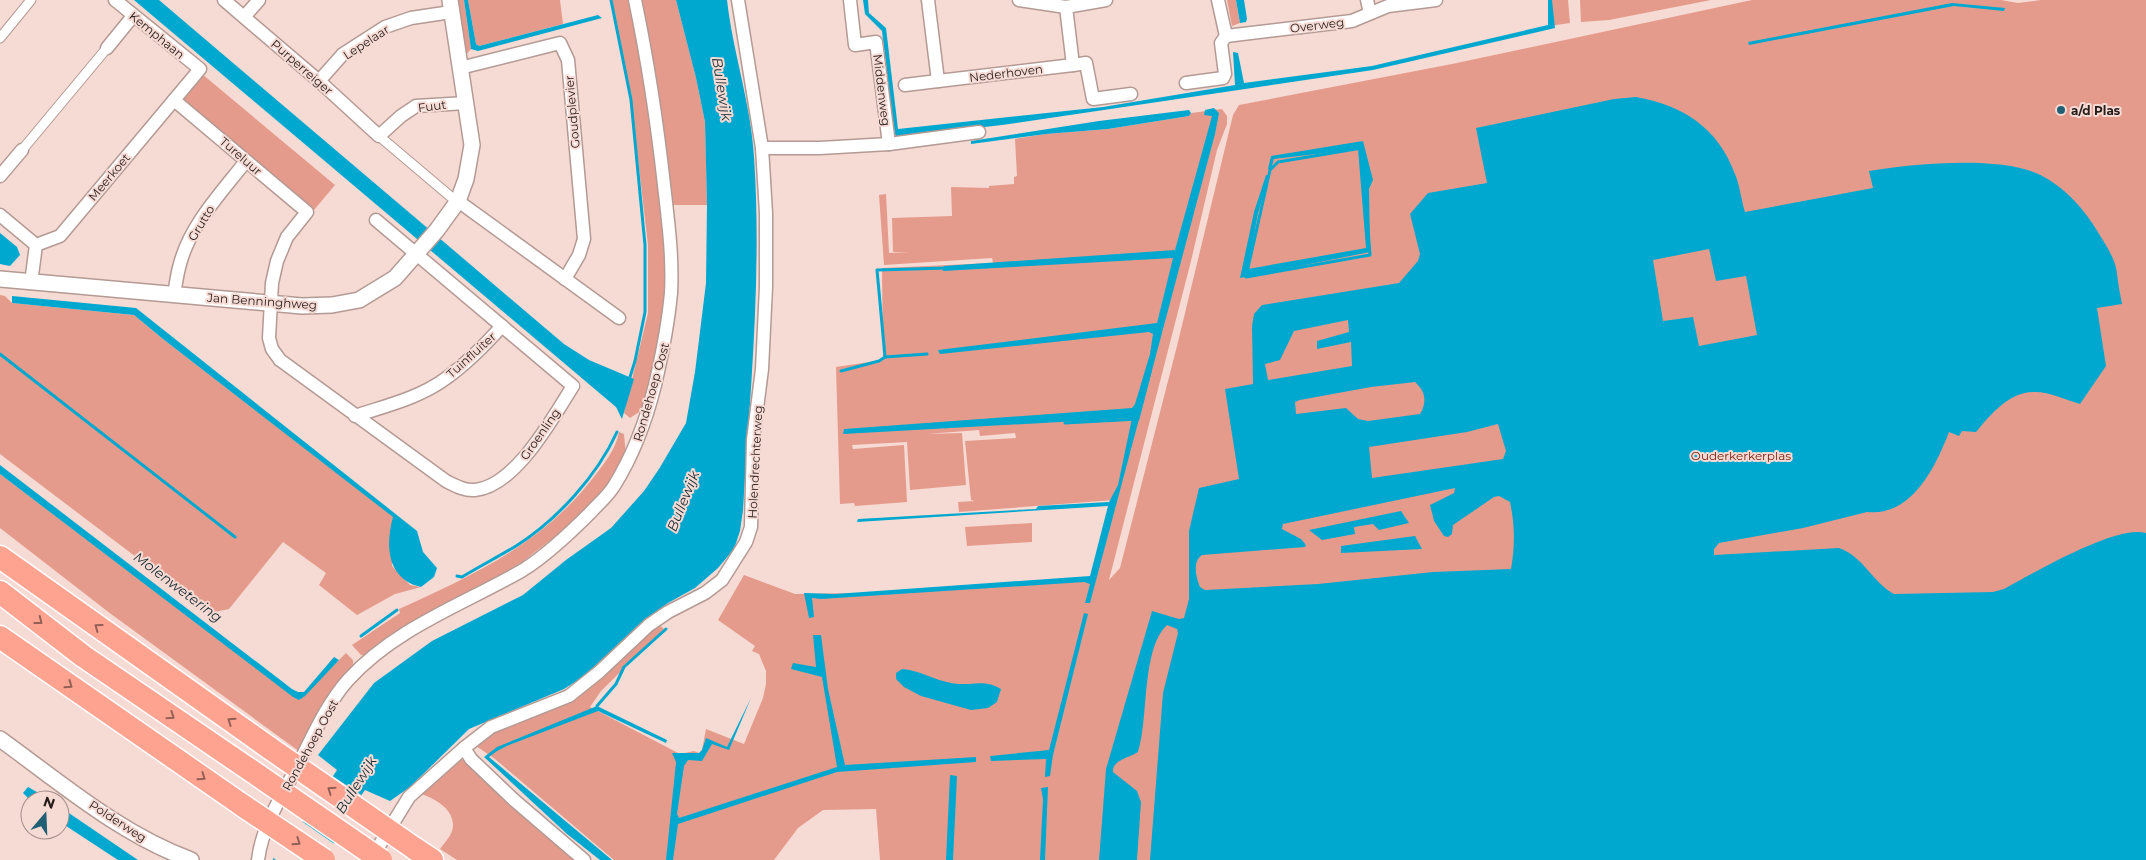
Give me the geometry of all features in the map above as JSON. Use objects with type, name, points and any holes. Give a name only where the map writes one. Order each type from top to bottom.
[{"type":"highway","points":[[0,557],[423,854]]},
{"type":"highway","points":[[0,592],[83,656],[381,860]]},
{"type":"highway","points":[[0,637],[324,860]]},
{"type":"street","points":[[0,38],[31,0]]},
{"type":"street","name":"Kemphaan","points":[[115,0],[200,69]]},
{"type":"street","name":"Purperreiger","points":[[224,0],[379,136]]},
{"type":"street","points":[[244,17],[259,0]]},
{"type":"street","name":"Rondehoep Oost","points":[[258,860],[265,831],[275,808],[325,713],[348,680],[377,654],[410,630],[531,564],[575,528],[612,489],[629,460],[644,424],[662,356],[671,291],[669,236],[655,102],[635,0]]},
{"type":"street","name":"Holendrechterweg","points":[[371,860],[409,797],[464,748],[491,727],[569,696],[599,672],[649,625],[668,612],[704,593],[722,580],[746,542],[751,528],[753,440],[762,369],[766,288],[766,213],[762,148],[738,0]]},
{"type":"street","name":"Middenweg","points":[[850,0],[855,44],[876,42],[889,144]]},
{"type":"street","points":[[928,0],[938,82]]},
{"type":"street","points":[[1019,0],[1066,8],[1106,0]]},
{"type":"street","points":[[1186,83],[1223,78],[1225,74],[1221,43],[1226,36],[1218,0]]},
{"type":"street","name":"Overweg","points":[[1226,36],[1352,21],[1369,6],[1388,6],[1436,0]]},
{"type":"street","name":"Jan Benninghweg","points":[[0,279],[271,304],[332,305],[359,300],[395,278],[418,252],[437,230],[457,201],[466,179],[472,146],[450,6]]},
{"type":"street","name":"Lepelaar","points":[[319,82],[343,54],[385,27],[450,6]]},
{"type":"street","points":[[1066,8],[1073,65],[1086,63],[1093,99],[1131,94]]},
{"type":"street","points":[[0,176],[133,16]]},
{"type":"street","name":"Goudplevier","points":[[460,68],[560,44],[568,60],[584,238],[579,255],[565,280]]},
{"type":"street","name":"Nederhoven","points":[[905,85],[1073,65]]},
{"type":"street","name":"Meerkoet","points":[[36,245],[60,236],[200,69]]},
{"type":"street","name":"Tureluur","points":[[174,100],[307,212]]},
{"type":"street","name":"Fuut","points":[[379,136],[401,116],[416,106],[466,102]]},
{"type":"street","name":"Middenweg","points":[[762,148],[820,148],[889,144],[979,132]]},
{"type":"street","points":[[379,136],[457,201],[618,318]]},
{"type":"street","name":"Grutto","points":[[174,294],[180,263],[194,232],[217,198],[246,161]]},
{"type":"street","name":"Groenling","points":[[307,212],[287,237],[277,261],[272,283],[270,338],[272,349],[280,360],[446,481],[462,489],[476,490],[495,483],[530,452],[573,386],[418,252],[376,220]]},
{"type":"street","points":[[0,215],[36,245],[31,283]]},
{"type":"street","name":"Tuinfluiter","points":[[355,416],[409,398],[444,380],[483,346],[502,326]]},
{"type":"street","name":"Polderweg","points":[[0,739],[49,776],[136,834],[191,860]]},
{"type":"street","points":[[464,748],[471,758],[507,793],[584,860]]},
{"type":"green space","points":[[456,0],[464,0],[471,49],[464,57]]},
{"type":"green space","points":[[468,0],[560,0],[563,24],[479,46],[476,44]]},
{"type":"green space","points":[[612,0],[631,0],[642,52],[664,238],[665,305],[662,336],[642,410],[630,418],[624,413],[648,313],[648,245],[631,99]]},
{"type":"green space","points":[[640,0],[676,0],[705,122],[707,205],[670,205],[656,75]]},
{"type":"green space","points":[[1227,0],[1236,0],[1240,23],[1232,26]]},
{"type":"green space","points":[[1551,0],[1568,0],[1570,23],[1549,26]]},
{"type":"green space","points":[[1580,0],[1711,0],[1609,20],[1581,22]]},
{"type":"green space","name":"Ouderkerkerplas","points":[[1752,0],[2001,0],[2018,3],[2041,0],[2146,0],[2146,860],[880,860],[876,809],[823,810],[798,828],[774,860],[614,860],[495,759],[476,746],[488,734],[561,703],[656,622],[664,629],[601,691],[590,707],[680,754],[694,751],[699,753],[702,750],[706,729],[744,744],[763,698],[766,671],[759,654],[752,651],[755,646],[718,620],[744,575],[795,594],[857,593],[1093,579],[1114,500],[959,512],[958,502],[975,501],[971,500],[965,441],[1016,438],[1015,433],[980,436],[979,430],[926,434],[962,433],[966,485],[910,490],[907,442],[852,445],[853,449],[904,445],[907,502],[855,506],[854,503],[840,504],[836,367],[883,360],[882,268],[993,263],[992,258],[884,265],[879,195],[886,194],[889,253],[910,252],[893,252],[892,218],[952,216],[951,187],[989,188],[989,186],[1014,184],[1014,177],[1017,176],[1015,139],[1045,134],[1108,129],[1222,109],[1227,116],[1227,124],[1217,150],[1191,261],[1109,580],[1120,568],[1177,346],[1233,115],[1239,105],[1452,64]]},
{"type":"green space","points":[[202,74],[335,185],[314,210],[180,97]]},
{"type":"green space","points":[[0,295],[5,296],[12,303],[134,315],[394,517],[392,566],[410,585],[421,587],[395,594],[357,615],[319,585],[326,573],[283,542],[229,609],[210,613],[0,454]]},
{"type":"green space","points":[[619,432],[624,434],[626,456],[616,474],[595,502],[571,524],[522,562],[493,580],[416,620],[367,656],[361,655],[352,645],[400,613],[399,609],[505,556],[552,522],[593,478],[612,450]]},
{"type":"green space","points":[[0,474],[299,700],[346,653],[353,660],[353,667],[300,752],[111,614],[0,528]]},
{"type":"green space","points":[[1032,523],[1032,542],[967,546],[965,527]]},
{"type":"green space","points":[[457,757],[468,762],[581,860],[457,860],[440,849],[452,831],[452,818],[441,804],[419,793]]},
{"type":"water","points":[[134,0],[159,0],[564,344],[589,360],[634,379],[622,419],[616,407]]},
{"type":"water","points":[[464,0],[468,0],[476,44],[479,46],[598,15],[602,18],[478,51],[471,49]]},
{"type":"water","name":"Bullewijk","points":[[676,0],[727,0],[752,137],[756,201],[756,289],[743,510],[740,531],[734,549],[718,568],[695,588],[668,603],[644,620],[583,677],[564,689],[469,729],[410,787],[390,801],[365,790],[351,810],[355,815],[322,860],[273,860],[276,844],[285,848],[337,770],[318,755],[374,683],[432,641],[523,595],[566,560],[611,528],[644,491],[686,423],[695,372],[706,283],[707,205],[705,122]]},
{"type":"water","points":[[863,0],[868,0],[869,13],[886,28],[898,129],[1103,107],[1235,85],[1233,52],[1238,53],[1244,83],[1372,66],[1548,25],[1548,0],[1552,0],[1555,28],[1373,70],[1002,125],[897,137],[894,133],[882,31],[865,14]]},
{"type":"water","points":[[1236,0],[1244,0],[1246,22],[1240,23]]},
{"type":"water","points":[[1952,3],[2005,8],[2004,11],[1954,6],[1749,45],[1748,42]]},
{"type":"water","name":"Ouderkerkerplas","points":[[1636,97],[1653,101],[1669,106],[1697,121],[1709,132],[1728,158],[1737,179],[1745,212],[1873,188],[1869,171],[1931,164],[1977,163],[2019,168],[2045,177],[2078,204],[2091,221],[2114,262],[2122,304],[2097,308],[2106,366],[2080,404],[2041,392],[2017,395],[2002,405],[1976,432],[1962,431],[1959,436],[1949,432],[1937,460],[1920,487],[1897,506],[1883,511],[1867,512],[1803,528],[1719,543],[1714,549],[1714,555],[1839,548],[1855,557],[1886,589],[1894,594],[1993,592],[2004,589],[2053,562],[2095,543],[2132,532],[2146,533],[2146,860],[1150,860],[1163,693],[1178,633],[1177,629],[1167,625],[1159,636],[1153,650],[1149,667],[1144,722],[1138,752],[1118,762],[1113,768],[1113,772],[1137,791],[1141,802],[1137,860],[1099,860],[1106,769],[1152,611],[1179,619],[1184,618],[1189,599],[1189,531],[1199,488],[1239,479],[1225,389],[1253,384],[1252,326],[1254,314],[1262,305],[1399,283],[1418,261],[1420,254],[1410,214],[1428,193],[1487,183],[1476,128],[1614,99]],"holes":[[[1709,249],[1716,281],[1746,276],[1757,335],[1699,346],[1693,317],[1663,321],[1653,260]],[[1348,320],[1349,332],[1317,341],[1317,349],[1351,342],[1352,366],[1268,380],[1265,364],[1280,360],[1294,331]],[[1415,382],[1423,393],[1422,410],[1420,414],[1368,421],[1358,419],[1346,408],[1296,414],[1295,402],[1300,400],[1371,387]],[[1498,424],[1506,451],[1503,459],[1372,478],[1369,447],[1467,432]],[[1455,488],[1454,493],[1430,505],[1434,521],[1444,536],[1448,537],[1452,534],[1453,525],[1494,497],[1499,496],[1510,502],[1514,536],[1511,569],[1433,572],[1318,584],[1205,590],[1200,587],[1196,566],[1202,555],[1305,547],[1306,545],[1301,539],[1282,529],[1283,524]]]},
{"type":"water","points":[[1214,108],[1219,113],[1215,134],[1090,603],[1085,603],[1090,584],[1084,582],[821,599],[812,598],[814,617],[809,618],[804,593],[835,594],[1090,576],[1108,506],[857,522],[858,519],[1036,509],[1038,506],[1109,502],[1118,485],[1132,418],[843,434],[844,429],[1132,408],[1135,404],[1150,354],[1153,334],[1149,332],[940,354],[938,350],[1157,323],[1173,258],[943,271],[944,266],[1175,250],[1212,116],[1204,115],[1205,110]]},
{"type":"water","points":[[1189,110],[1191,113],[1189,116],[1108,129],[1046,134],[971,144],[971,141],[1099,121]]},
{"type":"water","points":[[1363,141],[1373,180],[1369,189],[1370,252],[1240,278],[1254,212],[1266,175],[1269,176],[1258,213],[1248,269],[1366,248],[1358,149],[1274,159],[1271,169],[1268,169],[1271,156]]},
{"type":"water","points":[[0,233],[17,247],[20,255],[10,266],[0,264]]},
{"type":"water","points":[[12,296],[136,308],[417,531],[423,552],[437,568],[434,577],[421,587],[401,577],[391,560],[389,550],[393,517],[134,315],[12,303]]},
{"type":"water","points":[[0,465],[292,689],[304,692],[334,657],[339,660],[305,696],[299,700],[293,697],[0,474]]},
{"type":"water","points":[[1401,511],[1409,523],[1379,530],[1373,524],[1354,527],[1355,534],[1322,540],[1309,530]]},
{"type":"water","points":[[1415,536],[1422,549],[1341,553],[1341,546]]},
{"type":"water","points":[[1084,613],[1088,614],[1053,755],[1050,776],[1045,777],[1046,759],[991,761],[990,756],[1049,750]]},
{"type":"water","points":[[813,635],[821,635],[828,689],[845,765],[976,757],[976,762],[837,772],[678,824],[673,860],[666,860],[676,762],[672,753],[699,753],[706,738],[727,747],[751,698],[729,750],[712,744],[702,761],[688,760],[684,766],[677,814],[679,818],[837,767],[822,677],[791,669],[793,663],[816,667]]},
{"type":"water","points":[[902,669],[951,683],[982,683],[1001,689],[997,702],[988,708],[971,710],[921,696],[904,687],[896,679],[896,673]]},
{"type":"water","points":[[597,706],[667,740],[666,743],[598,711],[509,745],[489,757],[612,860],[600,860],[567,834],[484,757],[497,747]]},
{"type":"water","points":[[950,775],[957,776],[953,860],[946,860]]},
{"type":"water","points":[[1048,787],[1045,860],[1040,860],[1043,799],[1041,788]]},
{"type":"water","points":[[70,814],[138,860],[118,860],[70,829]]},
{"type":"pier","points":[[331,775],[364,797],[354,810],[357,816],[339,841],[303,816]]},
{"type":"pier","points":[[300,820],[336,845],[325,860],[276,860],[271,856],[274,843],[277,842],[284,845]]},
{"type":"waterway","points":[[611,0],[631,100],[645,245],[645,312],[630,377]]},
{"type":"waterway","points":[[1362,148],[1370,255],[1246,277],[1270,170],[1278,162],[1362,148]]},
{"type":"waterway","points":[[885,357],[877,270],[947,268]]},
{"type":"waterway","points":[[0,354],[235,537]]},
{"type":"waterway","points":[[841,371],[879,361],[885,357],[927,354]]},
{"type":"waterway","points":[[1065,423],[1138,419],[1150,372]]},
{"type":"waterway","points":[[457,576],[462,577],[509,550],[531,535],[561,510],[599,465],[617,432]]},
{"type":"waterway","points":[[361,636],[397,610]]},
{"type":"waterway","points":[[597,706],[616,684],[624,667],[666,629]]},
{"type":"place","name":"a/d Plas","points":[[2061,110]]},
{"type":"water label","name":"Molenwetering","points":[[178,587]]}]
